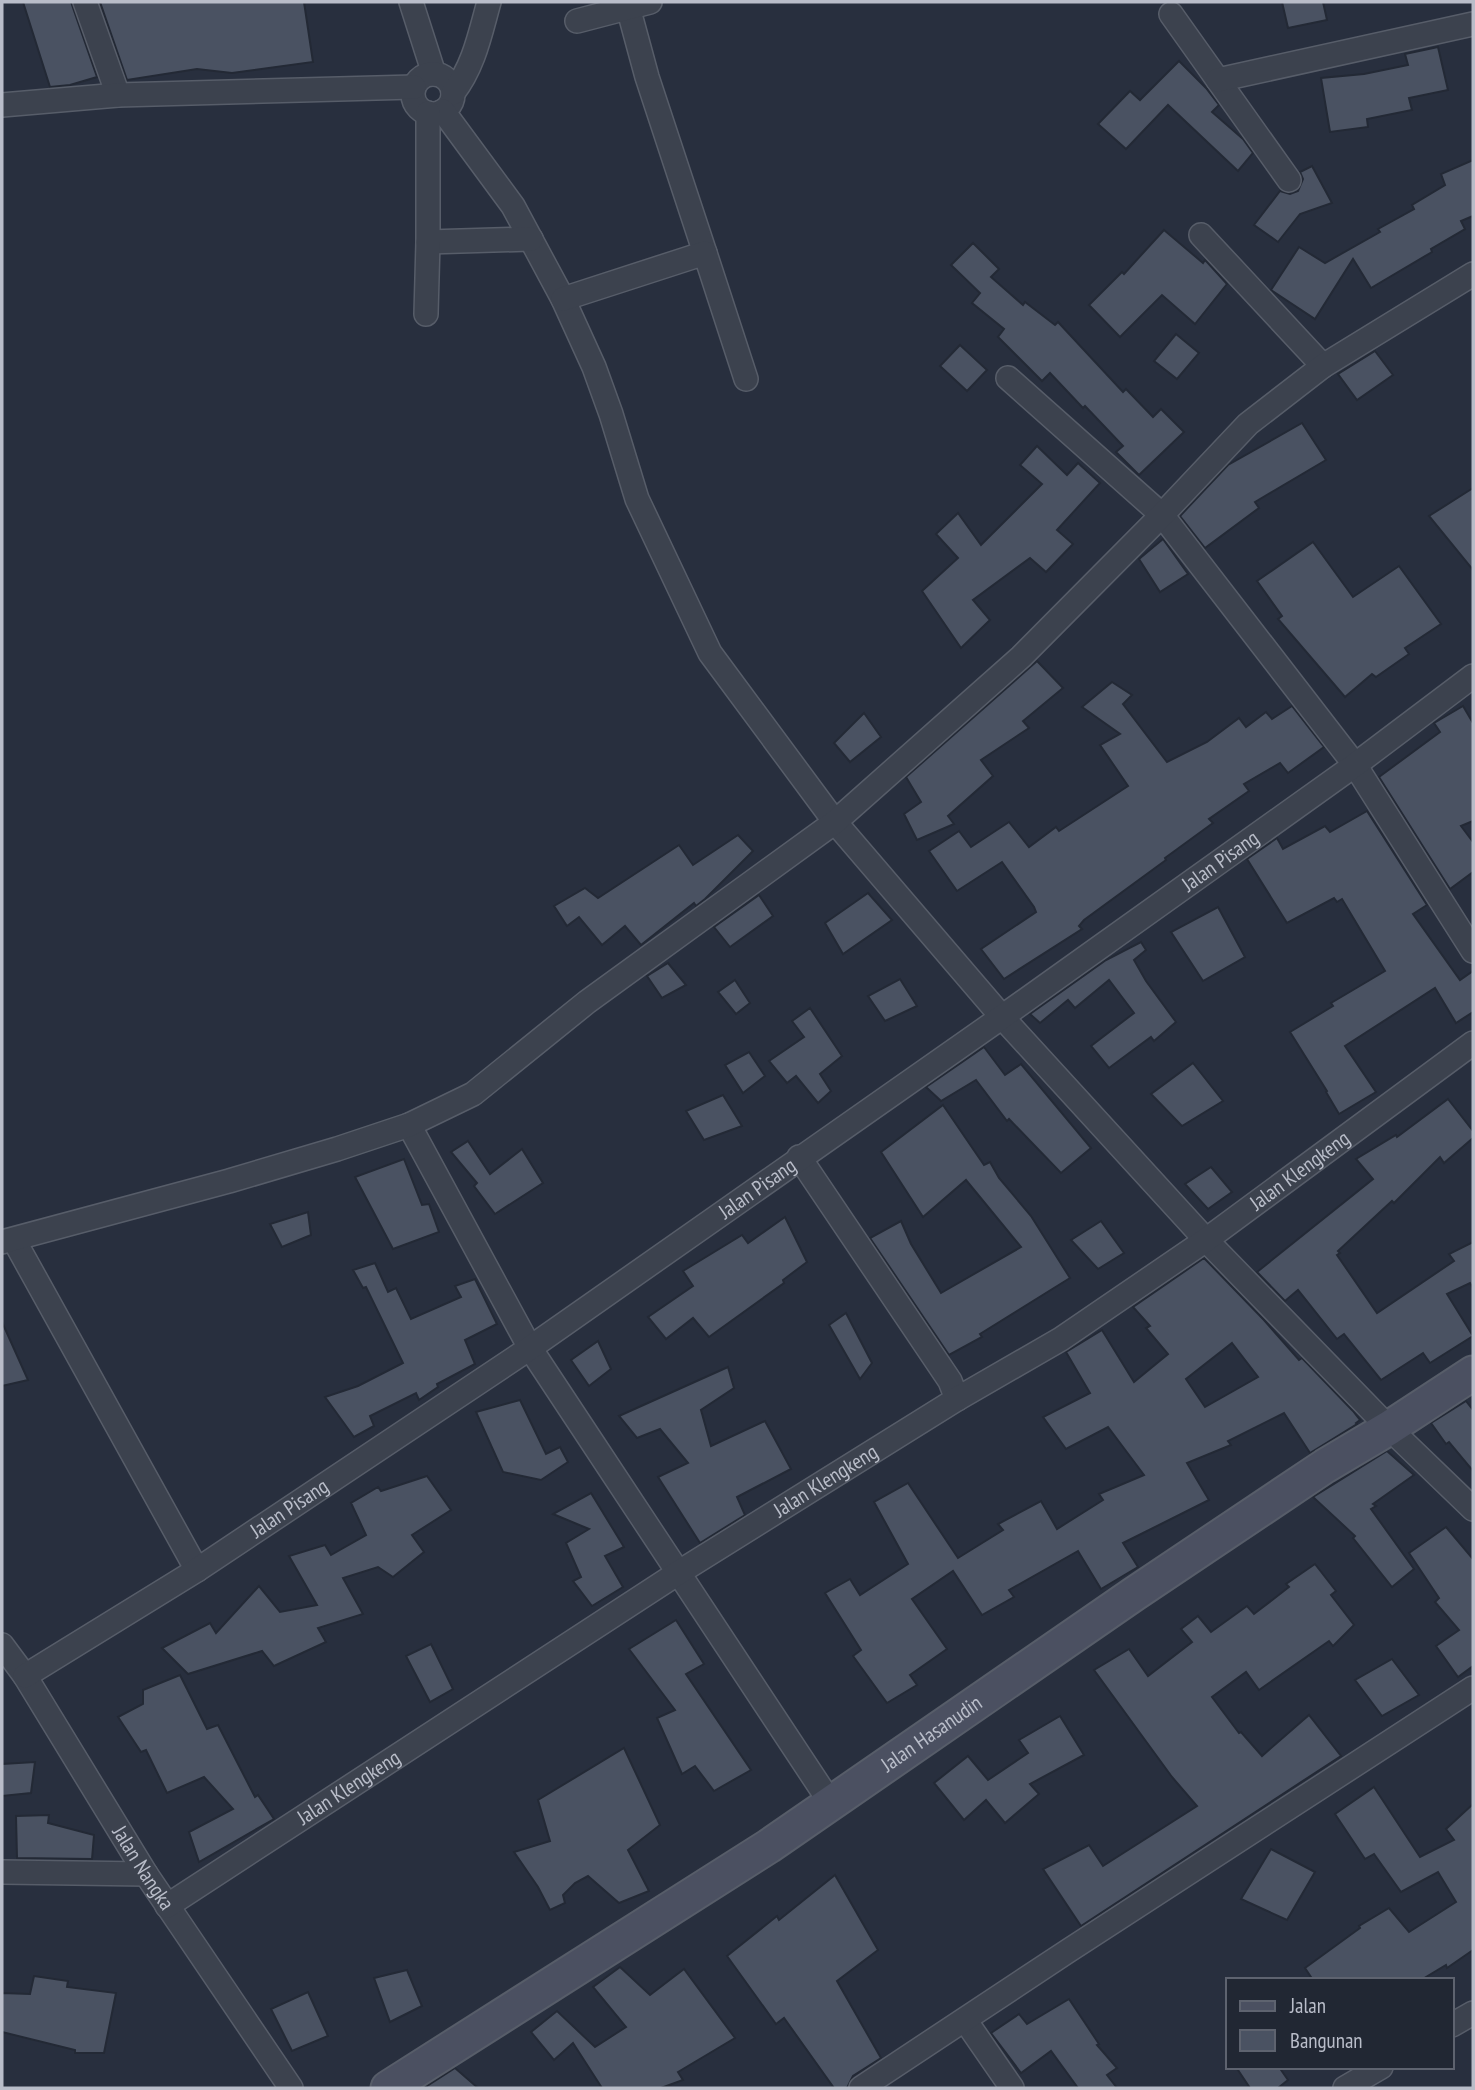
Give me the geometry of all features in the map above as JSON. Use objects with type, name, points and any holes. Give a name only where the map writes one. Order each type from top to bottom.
[{"type":"main road","name":"Jalan Hasanudin","points":[[388,2088],[768,1846],[1325,1466],[1390,1428],[1473,1373]]},
{"type":"street","points":[[85,2],[118,95]]},
{"type":"street","points":[[411,2],[433,74]]},
{"type":"street","points":[[426,314],[428,242],[441,106],[450,83],[443,76],[433,74],[422,77],[414,87],[416,106],[441,106],[464,79],[489,2]]},
{"type":"street","points":[[577,21],[639,5],[647,77],[746,379]]},
{"type":"street","points":[[1171,14],[1289,180]]},
{"type":"street","points":[[1218,80],[1473,24]]},
{"type":"street","points":[[2,105],[118,95],[414,87]]},
{"type":"street","points":[[441,106],[513,206],[564,299],[603,390],[637,499],[709,653],[835,822],[1002,1017],[1206,1240],[1473,1509]]},
{"type":"street","points":[[1201,235],[1323,366]]},
{"type":"street","points":[[428,242],[531,239]]},
{"type":"street","points":[[564,299],[705,253]]},
{"type":"street","points":[[197,1570],[8,1241],[337,1149],[409,1125],[473,1094],[587,1002],[835,822],[1021,657],[1163,515],[1248,424],[1323,366],[1473,274]]},
{"type":"street","points":[[1008,378],[1163,515],[1355,765],[1473,950]]},
{"type":"street","name":"Jalan Pisang","points":[[25,1676],[197,1570],[530,1348],[1002,1017],[1355,765],[1473,676]]},
{"type":"street","name":"Jalan Klengkeng","points":[[167,1906],[678,1573],[957,1399],[1061,1339],[1206,1240],[1473,1043]]},
{"type":"street","points":[[409,1125],[530,1348],[830,1802]]},
{"type":"street","points":[[799,1157],[950,1381],[957,1399]]},
{"type":"street","name":"Jalan Nangka","points":[[2,1645],[25,1676],[146,1874],[290,2088]]},
{"type":"street","points":[[861,2088],[1473,1688]]},
{"type":"street","points":[[2,1872],[146,1874]]},
{"type":"street","points":[[1454,2024],[1473,2013]]},
{"type":"street","points":[[965,2020],[1012,2088]]},
{"type":"street","points":[[1345,2088],[1378,2069]]},
{"type":"building","points":[[23,2],[71,2],[97,77],[70,85],[50,87]]},
{"type":"building","points":[[100,2],[304,2],[313,62],[232,73],[197,69],[127,80]]},
{"type":"building","points":[[1282,2],[1323,2],[1327,20],[1288,28]]},
{"type":"building","points":[[1438,47],[1448,90],[1409,98],[1412,110],[1367,119],[1368,127],[1330,132],[1321,78],[1364,74],[1408,65],[1405,54]]},
{"type":"building","points":[[1179,61],[1219,105],[1212,112],[1243,139],[1253,153],[1238,171],[1168,105],[1126,149],[1098,124],[1130,91],[1140,100]]},
{"type":"building","points":[[1473,160],[1473,216],[1461,221],[1465,229],[1431,249],[1432,252],[1371,288],[1353,259],[1315,319],[1271,290],[1299,247],[1325,263],[1414,209],[1412,205],[1445,185],[1441,174]]},
{"type":"building","points":[[1312,166],[1332,203],[1300,214],[1278,242],[1254,225],[1280,191],[1290,194],[1298,191],[1303,179],[1300,172]]},
{"type":"building","points":[[1164,230],[1203,263],[1205,260],[1227,284],[1195,324],[1162,295],[1120,337],[1089,305],[1122,272],[1124,274]]},
{"type":"building","points":[[973,243],[999,269],[991,277],[1023,305],[1025,302],[1055,325],[1058,322],[1123,392],[1126,389],[1153,417],[1161,409],[1184,432],[1139,475],[1116,452],[1123,446],[1085,406],[1083,408],[1050,373],[1042,381],[998,337],[1004,329],[972,303],[980,293],[951,265]]},
{"type":"building","points":[[1176,334],[1199,353],[1177,379],[1154,361]]},
{"type":"building","points":[[960,345],[987,370],[967,391],[940,366]]},
{"type":"building","points":[[1375,351],[1393,375],[1357,400],[1338,374]]},
{"type":"building","points":[[1302,423],[1326,460],[1255,502],[1259,508],[1205,548],[1180,516],[1228,465]]},
{"type":"building","points":[[1037,446],[1067,475],[1078,463],[1100,483],[1057,530],[1073,544],[1046,572],[1030,558],[973,600],[990,620],[961,648],[922,591],[958,558],[936,534],[958,513],[981,545],[1042,484],[1020,465]]},
{"type":"building","points":[[1473,488],[1473,570],[1429,516]]},
{"type":"building","points":[[1163,539],[1188,574],[1160,592],[1139,559]]},
{"type":"building","points":[[1313,542],[1353,597],[1399,566],[1441,624],[1405,648],[1409,654],[1376,677],[1372,674],[1345,697],[1278,619],[1282,616],[1257,581]]},
{"type":"building","points":[[1037,661],[1063,688],[1023,721],[1029,728],[981,760],[993,776],[948,816],[954,824],[917,840],[904,814],[921,802],[906,777]]},
{"type":"building","points":[[1112,682],[1132,695],[1123,704],[1167,762],[1207,742],[1239,718],[1246,727],[1266,712],[1272,719],[1292,706],[1324,747],[1288,773],[1280,763],[1244,784],[1249,791],[1209,819],[1213,823],[1084,920],[1079,926],[1082,929],[1004,979],[981,949],[1036,912],[1034,907],[1002,862],[957,891],[929,851],[959,831],[971,847],[1009,822],[1029,847],[1056,827],[1059,831],[1128,786],[1100,745],[1120,734],[1082,707]]},
{"type":"building","points":[[1463,706],[1473,723],[1473,821],[1461,826],[1473,842],[1473,872],[1450,889],[1379,777],[1440,732],[1434,723]]},
{"type":"building","points":[[864,713],[881,737],[850,762],[834,743]]},
{"type":"building","points":[[1367,811],[1427,905],[1413,914],[1460,980],[1473,971],[1473,1012],[1456,1023],[1435,988],[1345,1046],[1376,1092],[1339,1114],[1290,1032],[1333,1006],[1331,1003],[1385,971],[1342,899],[1337,902],[1334,898],[1287,923],[1247,859],[1277,838],[1283,849],[1325,826],[1330,832]]},
{"type":"building","points":[[738,835],[753,851],[705,899],[696,906],[694,903],[641,945],[625,926],[602,945],[579,917],[567,926],[554,906],[585,888],[598,898],[679,845],[693,865]]},
{"type":"building","points":[[868,893],[892,920],[843,954],[825,923]]},
{"type":"building","points":[[759,895],[773,916],[730,947],[714,927]]},
{"type":"building","points":[[1218,907],[1245,957],[1203,981],[1171,932]]},
{"type":"building","points":[[1141,942],[1146,950],[1134,960],[1176,1022],[1154,1041],[1151,1037],[1109,1068],[1091,1046],[1134,1013],[1109,980],[1075,1008],[1068,1000],[1040,1023],[1030,1014],[1106,960]]},
{"type":"building","points":[[668,963],[686,985],[662,998],[647,976]]},
{"type":"building","points":[[900,979],[917,1006],[885,1021],[868,996]]},
{"type":"building","points":[[735,980],[750,1003],[736,1014],[718,992]]},
{"type":"building","points":[[810,1008],[842,1056],[820,1074],[831,1091],[818,1103],[796,1076],[787,1083],[769,1061],[804,1037],[792,1021]]},
{"type":"building","points":[[984,1047],[1005,1075],[1021,1064],[1091,1148],[1061,1173],[1009,1119],[1007,1121],[976,1080],[941,1101],[926,1087]]},
{"type":"building","points":[[749,1052],[765,1076],[743,1093],[725,1065]]},
{"type":"building","points":[[1193,1063],[1223,1101],[1182,1126],[1151,1094]]},
{"type":"building","points":[[723,1095],[742,1126],[704,1140],[686,1111]]},
{"type":"building","points":[[1448,1099],[1473,1131],[1473,1138],[1444,1163],[1440,1157],[1394,1203],[1392,1201],[1338,1251],[1340,1253],[1337,1255],[1377,1313],[1454,1261],[1449,1254],[1473,1242],[1473,1288],[1470,1283],[1447,1294],[1473,1336],[1430,1363],[1423,1353],[1381,1380],[1344,1334],[1337,1339],[1298,1290],[1285,1301],[1257,1272],[1373,1179],[1356,1159],[1396,1135],[1397,1137]]},
{"type":"building","points":[[943,1105],[984,1165],[990,1162],[999,1178],[1031,1216],[1070,1278],[980,1334],[982,1337],[949,1355],[870,1238],[901,1221],[911,1244],[941,1293],[1021,1247],[966,1180],[923,1217],[881,1152]]},
{"type":"building","points":[[468,1141],[490,1174],[522,1149],[543,1183],[495,1214],[474,1186],[477,1183],[451,1152]]},
{"type":"building","points":[[404,1159],[422,1205],[429,1204],[439,1232],[393,1249],[355,1177]]},
{"type":"building","points":[[1211,1167],[1232,1192],[1208,1209],[1185,1184]]},
{"type":"building","points":[[308,1212],[311,1235],[282,1247],[270,1224]]},
{"type":"building","points":[[785,1217],[807,1262],[783,1280],[784,1283],[709,1337],[693,1318],[666,1339],[648,1317],[693,1286],[683,1271],[742,1235],[748,1243]]},
{"type":"building","points":[[1101,1221],[1124,1253],[1098,1269],[1071,1240]]},
{"type":"building","points":[[1204,1258],[1299,1360],[1302,1358],[1360,1420],[1310,1453],[1284,1413],[1228,1441],[1231,1445],[1187,1463],[1209,1500],[1123,1543],[1138,1567],[1101,1589],[1078,1551],[1009,1590],[1014,1597],[982,1615],[953,1571],[912,1599],[947,1649],[910,1675],[917,1685],[887,1703],[853,1656],[861,1650],[825,1593],[850,1579],[860,1595],[908,1564],[874,1502],[908,1483],[958,1558],[1003,1530],[998,1524],[1041,1501],[1057,1529],[1103,1500],[1099,1494],[1144,1475],[1108,1427],[1066,1449],[1043,1417],[1090,1393],[1066,1352],[1102,1330],[1134,1382],[1168,1354],[1146,1328],[1150,1326],[1133,1307]],"holes":[[[1232,1343],[1258,1377],[1205,1407],[1186,1379]]]},
{"type":"building","points":[[375,1263],[388,1292],[396,1288],[411,1319],[461,1297],[455,1286],[475,1279],[497,1324],[465,1340],[475,1364],[437,1384],[438,1387],[419,1400],[416,1393],[370,1416],[374,1426],[354,1437],[325,1397],[358,1386],[403,1363],[366,1287],[363,1288],[353,1270]]},
{"type":"building","points":[[846,1313],[872,1363],[860,1379],[829,1325]]},
{"type":"building","points":[[2,1322],[28,1380],[2,1386]]},
{"type":"building","points":[[598,1341],[611,1369],[589,1386],[571,1360]]},
{"type":"building","points":[[728,1367],[734,1388],[701,1410],[711,1446],[765,1421],[791,1469],[737,1497],[745,1515],[700,1543],[658,1477],[688,1463],[660,1429],[637,1438],[619,1416]]},
{"type":"building","points":[[520,1400],[546,1454],[560,1447],[568,1462],[541,1480],[503,1472],[476,1412]]},
{"type":"building","points":[[1466,1401],[1473,1410],[1473,1471],[1449,1442],[1446,1444],[1431,1423]]},
{"type":"building","points":[[1387,1451],[1414,1475],[1373,1504],[1376,1506],[1371,1509],[1414,1569],[1392,1587],[1353,1538],[1355,1536],[1313,1497]]},
{"type":"building","points":[[427,1476],[451,1510],[412,1535],[424,1552],[393,1577],[378,1567],[343,1578],[363,1614],[318,1628],[326,1642],[274,1666],[262,1651],[188,1674],[162,1648],[210,1623],[216,1633],[259,1586],[280,1612],[317,1605],[289,1556],[325,1545],[331,1555],[366,1535],[351,1503],[378,1487],[381,1491]]},
{"type":"building","points":[[591,1493],[624,1547],[605,1556],[623,1587],[592,1606],[573,1581],[581,1577],[566,1543],[589,1529],[553,1514]]},
{"type":"building","points":[[1446,1527],[1473,1559],[1473,1666],[1458,1677],[1436,1646],[1459,1630],[1435,1602],[1439,1598],[1409,1553]]},
{"type":"building","points":[[1315,1564],[1336,1591],[1331,1595],[1354,1625],[1333,1646],[1329,1641],[1259,1690],[1246,1672],[1212,1697],[1239,1733],[1241,1732],[1262,1756],[1309,1715],[1341,1756],[1081,1926],[1043,1869],[1089,1845],[1103,1866],[1197,1806],[1172,1777],[1094,1670],[1129,1649],[1148,1676],[1192,1642],[1181,1629],[1198,1616],[1211,1632],[1247,1606],[1254,1614],[1289,1587],[1286,1584]]},
{"type":"building","points":[[676,1620],[704,1664],[686,1674],[751,1770],[714,1791],[695,1766],[682,1774],[657,1718],[675,1710],[629,1649]]},
{"type":"building","points":[[431,1644],[453,1689],[430,1702],[406,1656]]},
{"type":"building","points":[[1392,1659],[1419,1695],[1382,1716],[1355,1680]]},
{"type":"building","points":[[180,1675],[207,1729],[218,1725],[255,1797],[258,1795],[274,1819],[199,1862],[189,1832],[233,1809],[204,1777],[167,1793],[146,1750],[141,1752],[118,1717],[143,1704],[143,1690]]},
{"type":"building","points":[[1060,1716],[1084,1755],[1030,1784],[1039,1794],[1005,1823],[986,1800],[964,1820],[934,1783],[968,1756],[988,1780],[1028,1753],[1019,1740]]},
{"type":"building","points":[[624,1748],[660,1825],[628,1850],[649,1891],[619,1903],[588,1876],[575,1883],[563,1895],[565,1903],[550,1910],[514,1852],[550,1841],[538,1800]]},
{"type":"building","points":[[35,1762],[31,1793],[2,1796],[2,1764]]},
{"type":"building","points":[[1374,1787],[1420,1857],[1454,1840],[1446,1829],[1473,1804],[1473,1950],[1447,1968],[1446,1965],[1424,1978],[1312,1978],[1305,1968],[1360,1928],[1359,1926],[1389,1908],[1409,1932],[1456,1902],[1438,1872],[1401,1892],[1374,1854],[1365,1859],[1335,1814]]},
{"type":"building","points":[[49,1815],[48,1823],[94,1835],[92,1859],[17,1858],[16,1816]]},
{"type":"building","points":[[1271,1849],[1315,1872],[1287,1920],[1241,1899]]},
{"type":"building","points":[[835,1875],[878,1950],[837,1981],[881,2058],[853,2076],[847,2088],[834,2088],[784,2018],[776,2024],[727,1956],[777,1916],[779,1920]]},
{"type":"building","points":[[620,1967],[650,1995],[684,1969],[735,2038],[678,2072],[683,2080],[661,2088],[602,2088],[573,2043],[554,2060],[531,2032],[557,2011],[595,2047],[626,2027],[593,1987]]},
{"type":"building","points":[[407,1970],[422,2006],[390,2022],[374,1978]]},
{"type":"building","points":[[34,1976],[68,1981],[67,1987],[116,1993],[104,2053],[75,2053],[75,2050],[2,2032],[2,1993],[30,1994]]},
{"type":"building","points":[[308,1992],[328,2036],[292,2051],[271,2009]]},
{"type":"building","points":[[1069,1999],[1099,2044],[1097,2045],[1117,2068],[1107,2075],[1117,2088],[1078,2088],[1051,2051],[1021,2073],[991,2033],[1019,2014],[1027,2024]]},
{"type":"building","points":[[455,2068],[478,2088],[424,2088]]},
{"type":"building","points":[[1237,2069],[1280,2069],[1288,2080],[1278,2088],[1250,2088]]}]
